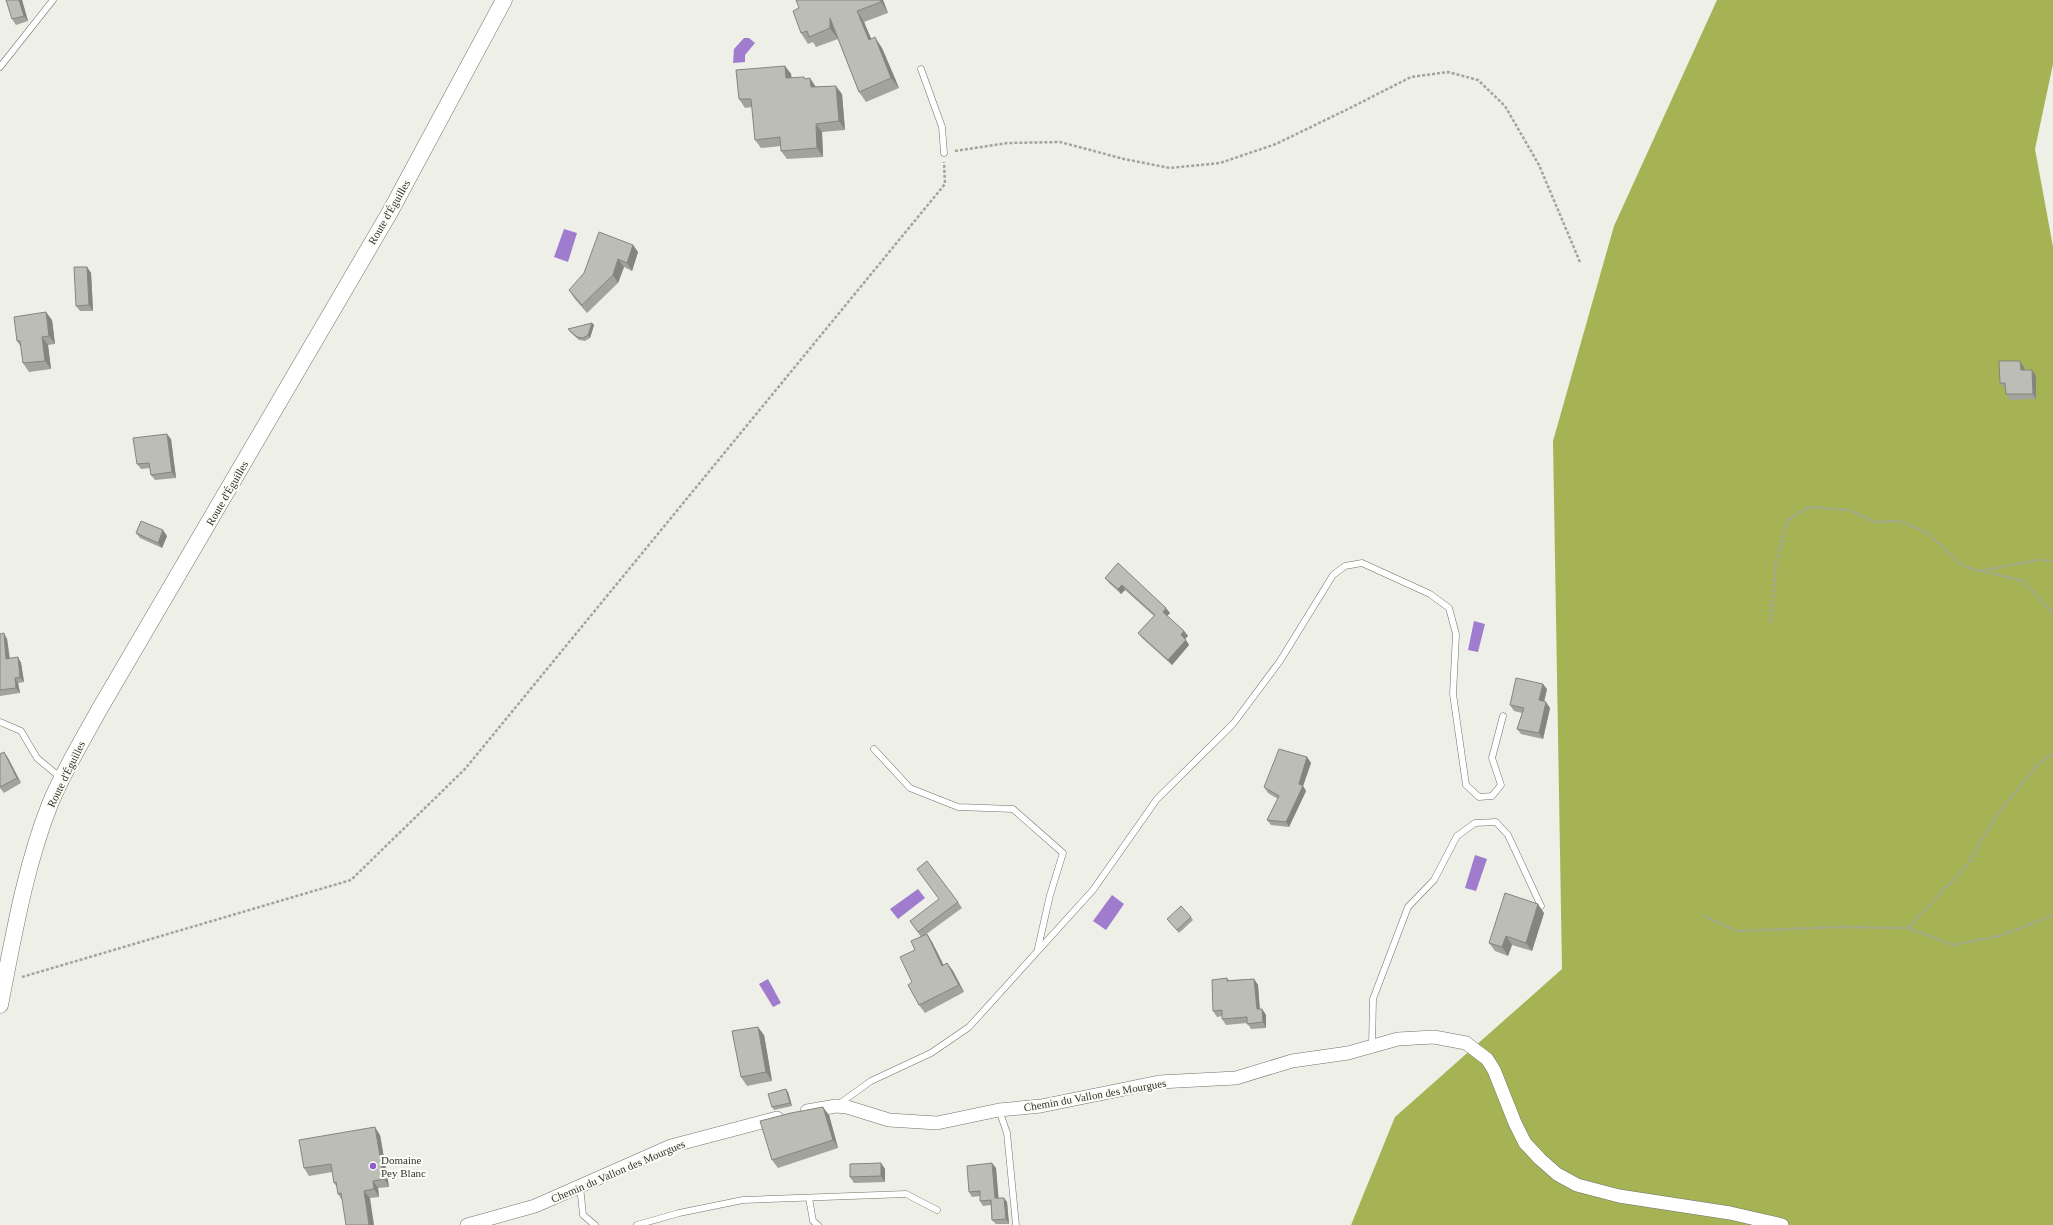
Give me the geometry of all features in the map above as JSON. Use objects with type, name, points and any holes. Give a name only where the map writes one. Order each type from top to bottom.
[{"type":"street","name":"Route d'Éguilles","points":[[0,1005],[20,909],[39,835],[50,804],[62,779],[99,710],[390,212],[504,0]]},
{"type":"street","name":"Chemin du Vallon des Mourgues","points":[[467,1225],[535,1206],[672,1146],[791,1114],[836,1106],[847,1107],[889,1120],[937,1123],[999,1110],[1041,1106],[1159,1082],[1236,1078],[1292,1061],[1348,1053],[1398,1039],[1434,1037],[1466,1043],[1487,1059],[1494,1070],[1515,1123],[1525,1143],[1557,1174],[1577,1185],[1619,1196],[1730,1213],[1782,1225]]},
{"type":"lane","points":[[0,67],[53,0]]},
{"type":"lane","points":[[921,69],[942,126],[944,153]]},
{"type":"lane","points":[[836,1106],[870,1081],[931,1053],[969,1027],[1093,890],[1157,799],[1233,724],[1280,661],[1333,575],[1345,566],[1362,563],[1430,594],[1449,608],[1456,634],[1453,694],[1466,785],[1479,797],[1492,796],[1501,785],[1492,758],[1503,716]]},
{"type":"lane","points":[[0,722],[21,731],[36,758],[62,779]]},
{"type":"lane","points":[[874,749],[910,788],[958,807],[1013,809],[1063,853],[1050,895],[1038,950]]},
{"type":"lane","points":[[1372,1046],[1372,999],[1408,907],[1434,880],[1457,836],[1475,823],[1496,822],[1508,835],[1541,906]]},
{"type":"lane","points":[[999,1110],[1007,1134],[1016,1225]]},
{"type":"lane","points":[[580,1186],[583,1215],[595,1225]]},
{"type":"lane","points":[[637,1225],[679,1212],[743,1200],[906,1194],[937,1210]]},
{"type":"lane","points":[[809,1198],[812,1221],[818,1225]]},
{"type":"path","points":[[4,983],[351,880],[465,769],[945,184],[944,153],[1007,143],[1060,142],[1124,159],[1170,168],[1220,163],[1276,144],[1411,76],[1448,72],[1478,80],[1505,106],[1539,165],[1580,262]]},
{"type":"path","points":[[1771,622],[1776,562],[1788,520],[1809,507],[1848,510],[1875,522],[1900,521],[1927,533],[1963,566],[2023,581],[2053,614]]},
{"type":"path","points":[[1980,571],[2038,560],[2053,561]]},
{"type":"path","points":[[1908,928],[1968,864],[1995,817],[2039,763],[2053,754]]},
{"type":"path","points":[[1704,916],[1737,931],[1839,927],[1908,928],[1953,945],[2000,936],[2053,915]]},
{"type":"green space","points":[[1717,0],[2053,0],[2053,64],[2035,149],[2053,247],[2053,1225],[1351,1225],[1395,1117],[1562,969],[1553,441],[1614,226]]},
{"type":"shaded area","points":[[744,38],[749,38],[755,43],[745,55],[745,62],[733,63],[734,49]]},
{"type":"shaded area","points":[[564,229],[577,233],[568,262],[554,257]]},
{"type":"shaded area","points":[[1474,621],[1485,624],[1478,652],[1468,650]]},
{"type":"shaded area","points":[[1475,855],[1487,859],[1476,891],[1465,888]]},
{"type":"shaded area","points":[[918,889],[925,898],[898,919],[890,909]]},
{"type":"shaded area","points":[[1112,895],[1124,904],[1106,930],[1093,921]]},
{"type":"shaded area","points":[[768,979],[781,1003],[773,1007],[759,984]]},
{"type":"building","points":[[6,0],[19,0],[24,16],[12,19]]},
{"type":"building","points":[[796,0],[880,0],[881,2],[857,11],[869,40],[875,37],[891,78],[859,92],[830,18],[830,28],[809,37],[807,31],[801,33],[793,11],[799,8]]},
{"type":"building","points":[[785,66],[786,78],[810,78],[811,87],[836,86],[839,121],[816,124],[817,148],[781,151],[780,137],[755,140],[751,99],[739,99],[736,70]]},
{"type":"building","points":[[599,232],[633,245],[627,263],[618,259],[613,275],[582,305],[569,290],[584,273]]},
{"type":"building","points":[[74,267],[87,267],[89,305],[76,306]]},
{"type":"building","points":[[46,312],[49,336],[42,337],[45,361],[23,363],[20,341],[17,341],[14,317]]},
{"type":"building","points":[[592,323],[588,335],[583,338],[577,337],[568,329]]},
{"type":"building","points":[[1999,361],[2020,361],[2021,370],[2032,370],[2033,394],[2006,394],[2005,383],[2000,383]]},
{"type":"building","points":[[167,434],[172,472],[151,475],[149,463],[137,464],[133,438]]},
{"type":"building","points":[[141,521],[163,530],[158,543],[136,533]]},
{"type":"building","points":[[1118,563],[1166,608],[1163,612],[1184,631],[1181,635],[1186,640],[1168,660],[1138,633],[1155,615],[1122,585],[1118,589],[1105,578]]},
{"type":"building","points":[[4,633],[6,659],[18,657],[20,677],[15,678],[16,688],[0,690],[0,634]]},
{"type":"building","points":[[1516,678],[1543,684],[1539,700],[1546,702],[1539,733],[1517,729],[1524,708],[1510,705]]},
{"type":"building","points":[[1279,749],[1307,757],[1299,784],[1303,786],[1286,822],[1267,820],[1279,796],[1264,787]]},
{"type":"building","points":[[4,752],[17,778],[0,787],[0,754]]},
{"type":"building","points":[[927,861],[958,902],[918,932],[910,921],[939,899],[917,869]]},
{"type":"building","points":[[1505,893],[1538,904],[1526,943],[1506,936],[1502,947],[1489,943]]},
{"type":"building","points":[[1181,906],[1191,917],[1177,930],[1167,919]]},
{"type":"building","points":[[927,934],[942,966],[947,963],[959,985],[919,1005],[908,985],[912,982],[900,957],[915,950],[911,941]]},
{"type":"building","points":[[1227,978],[1227,981],[1254,979],[1257,1009],[1262,1009],[1263,1022],[1247,1024],[1247,1017],[1222,1019],[1222,1010],[1213,1011],[1212,980]]},
{"type":"building","points":[[758,1027],[766,1072],[741,1077],[732,1031]]},
{"type":"building","points":[[786,1089],[790,1103],[772,1107],[768,1094]]},
{"type":"building","points":[[823,1107],[833,1140],[772,1160],[760,1121]]},
{"type":"building","points":[[375,1127],[384,1179],[373,1181],[374,1189],[364,1191],[369,1225],[346,1225],[341,1193],[338,1194],[336,1182],[334,1183],[331,1164],[304,1168],[299,1140]]},
{"type":"building","points":[[881,1163],[881,1176],[850,1177],[850,1164]]},
{"type":"building","points":[[992,1163],[995,1198],[1004,1198],[1006,1219],[992,1220],[991,1200],[980,1201],[980,1191],[969,1192],[967,1166]]},
{"type":"place","name":"Domaine Pey Blanc","points":[[373,1166]]}]
